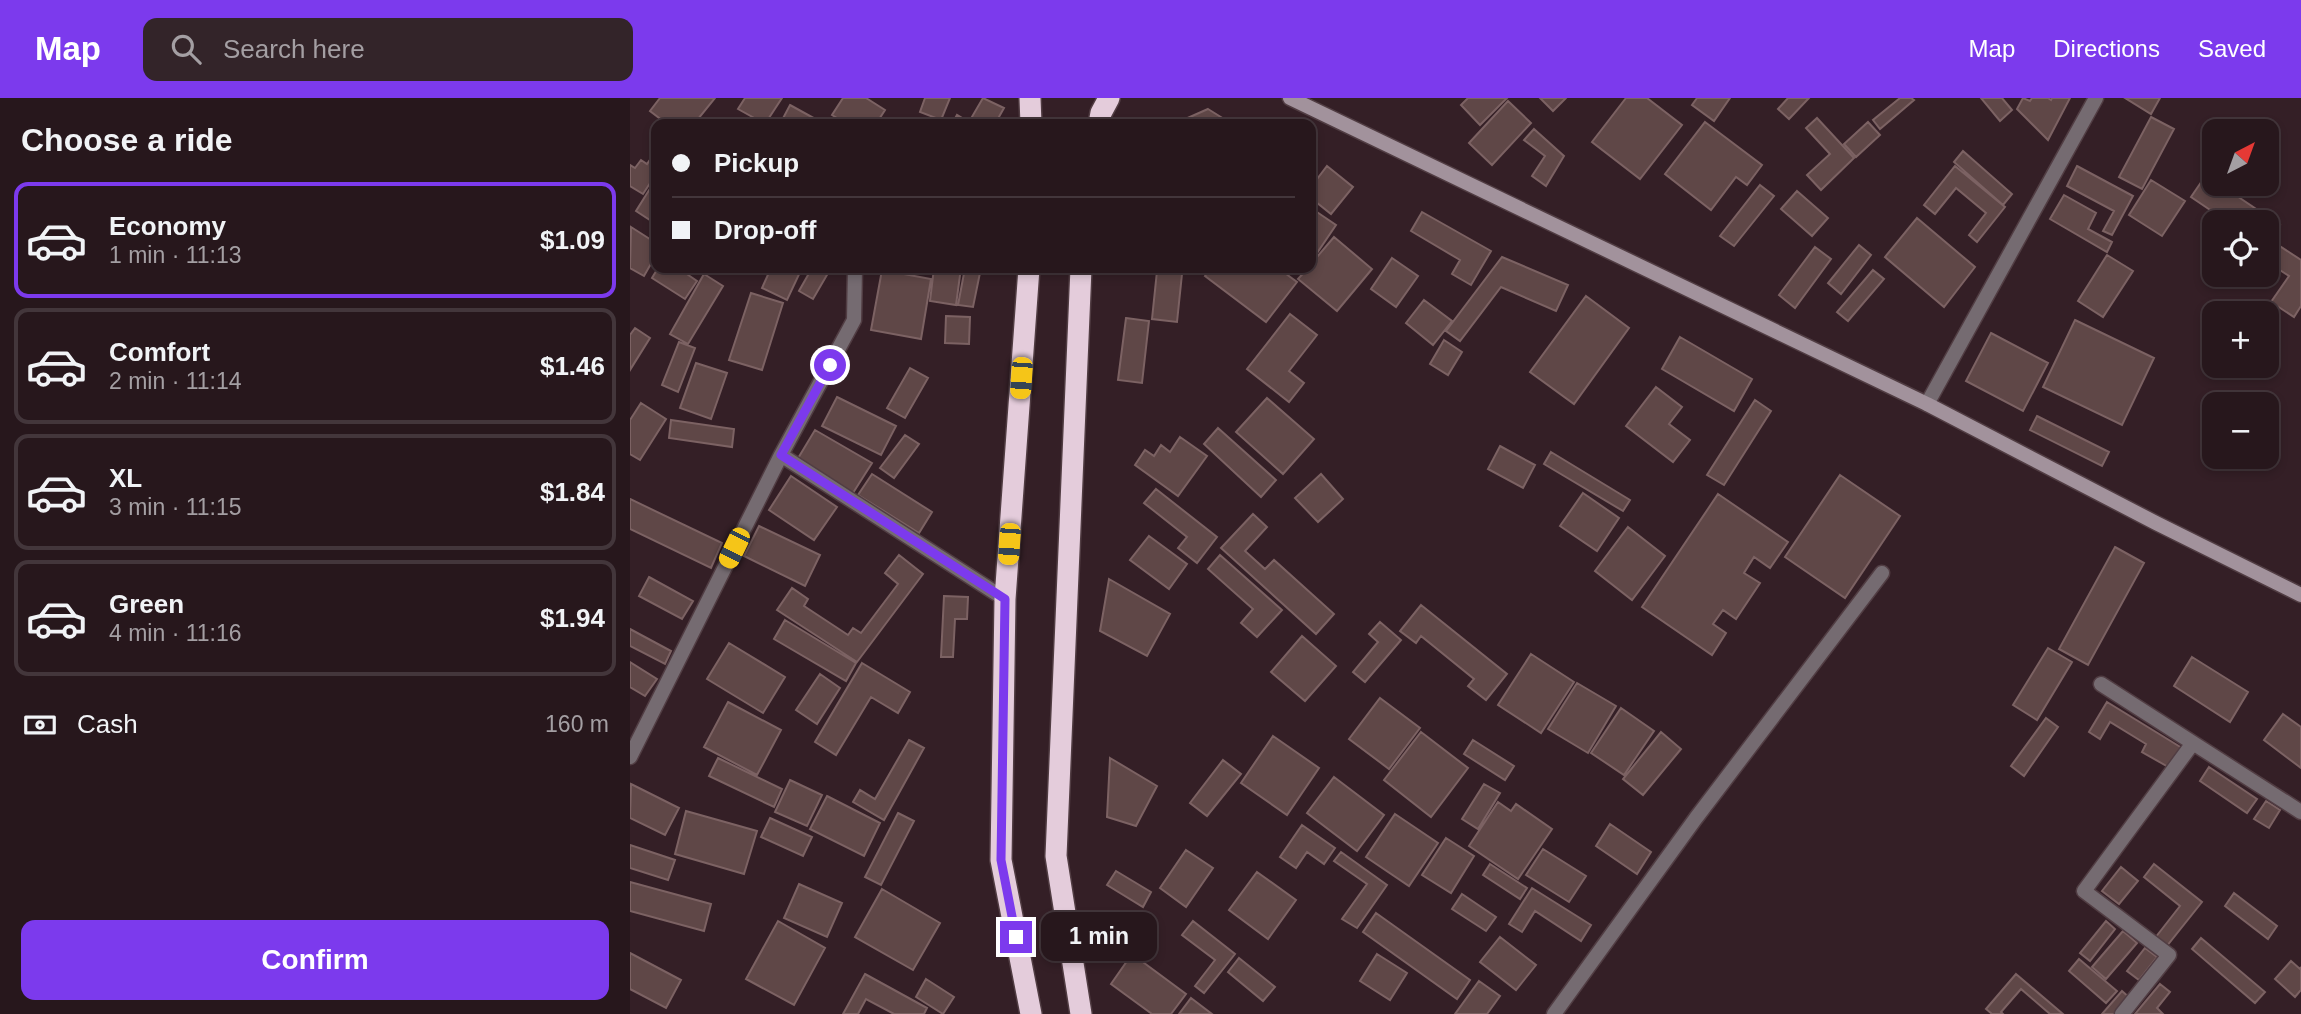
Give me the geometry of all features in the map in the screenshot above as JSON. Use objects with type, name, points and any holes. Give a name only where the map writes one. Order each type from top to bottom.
[{"type":"highway","points":[[1030,98],[1031,119]]},
{"type":"highway","points":[[1100,119],[1109,98]]},
{"type":"highway","points":[[1029,273],[1005,599],[1001,860],[1031,1014]]},
{"type":"highway","points":[[1081,273],[1056,856],[1081,1014]]},
{"type":"street","points":[[1290,98],[1927,404],[2301,595]]},
{"type":"street","points":[[1927,404],[2096,98]]},
{"type":"street","points":[[630,757],[781,455],[854,320],[855,273]]},
{"type":"street","points":[[781,455],[1005,599]]},
{"type":"street","points":[[1554,1014],[1696,818],[1882,573]]},
{"type":"street","points":[[2101,684],[2301,812]]},
{"type":"street","points":[[2122,1014],[2169,955],[2084,891],[2193,743]]},
{"type":"building","points":[[660,98],[715,98],[698,119],[660,119],[650,111]]},
{"type":"building","points":[[745,98],[782,98],[768,119],[756,119],[738,109]]},
{"type":"building","points":[[843,98],[866,98],[885,110],[879,119],[839,119],[832,115]]},
{"type":"building","points":[[925,98],[950,98],[941,119],[920,112]]},
{"type":"building","points":[[983,98],[1004,108],[998,119],[971,119]]},
{"type":"building","points":[[1468,98],[1507,98],[1480,125],[1461,105]]},
{"type":"building","points":[[1540,98],[1566,98],[1553,111]]},
{"type":"building","points":[[1626,98],[1647,98],[1682,125],[1640,179],[1592,142]]},
{"type":"building","points":[[1697,98],[1730,98],[1714,121],[1692,105]]},
{"type":"building","points":[[1788,98],[1809,98],[1789,119],[1778,109]]},
{"type":"building","points":[[1900,98],[1914,100],[1880,129],[1873,120]]},
{"type":"building","points":[[1981,98],[2002,98],[2012,110],[2000,121]]},
{"type":"building","points":[[2023,98],[2030,101],[2032,98],[2070,98],[2048,140],[2017,109]]},
{"type":"building","points":[[2125,98],[2160,98],[2151,114]]},
{"type":"building","points":[[1508,101],[1531,123],[1492,165],[1469,143]]},
{"type":"building","points":[[790,105],[816,119],[783,119]]},
{"type":"building","points":[[1208,109],[1224,119],[1185,119]]},
{"type":"building","points":[[2151,117],[2174,129],[2142,189],[2119,177]]},
{"type":"building","points":[[1817,118],[1854,158],[1821,190],[1807,175],[1830,154],[1806,128]]},
{"type":"building","points":[[1705,122],[1762,165],[1747,185],[1736,177],[1711,210],[1665,174]]},
{"type":"building","points":[[1868,122],[1880,135],[1856,157],[1844,144]]},
{"type":"building","points":[[1534,129],[1564,156],[1546,186],[1532,176],[1545,156],[1524,140]]},
{"type":"building","points":[[1963,151],[2012,194],[2003,205],[1954,162]]},
{"type":"building","points":[[651,158],[651,182],[643,194],[630,186],[630,165],[635,168],[641,160],[647,164]]},
{"type":"building","points":[[1327,166],[1353,187],[1331,214],[1316,202],[1316,180]]},
{"type":"building","points":[[1955,166],[2005,207],[1977,242],[1969,235],[1986,213],[1956,188],[1935,214],[1924,205]]},
{"type":"building","points":[[2077,166],[2133,196],[2112,235],[2103,231],[2114,211],[2067,186]]},
{"type":"building","points":[[2151,180],[2185,201],[2162,236],[2129,215]]},
{"type":"building","points":[[2202,181],[2202,196],[2237,196],[2258,210],[2210,210],[2191,197]]},
{"type":"building","points":[[1760,185],[1774,196],[1734,246],[1720,236]]},
{"type":"building","points":[[651,187],[651,221],[636,211]]},
{"type":"building","points":[[1797,191],[1828,218],[1812,236],[1781,209]]},
{"type":"building","points":[[2064,195],[2096,213],[2088,229],[2112,242],[2107,252],[2050,219]]},
{"type":"building","points":[[1316,211],[1336,225],[1316,255]]},
{"type":"building","points":[[1422,212],[1491,251],[1471,285],[1452,274],[1460,260],[1411,231]]},
{"type":"building","points":[[1917,218],[1975,267],[1944,307],[1885,257]]},
{"type":"building","points":[[631,227],[651,240],[651,264],[644,276],[630,268]]},
{"type":"building","points":[[1334,237],[1372,269],[1337,311],[1298,279],[1303,273],[1316,273],[1316,258]]},
{"type":"building","points":[[1859,245],[1871,255],[1841,294],[1828,283]]},
{"type":"building","points":[[2279,246],[2301,260],[2301,306],[2294,317],[2279,307],[2279,301],[2272,301],[2289,276],[2279,269]]},
{"type":"building","points":[[1815,247],[1831,259],[1795,308],[1779,295]]},
{"type":"building","points":[[2107,255],[2133,271],[2103,317],[2078,301]]},
{"type":"building","points":[[1502,257],[1568,285],[1556,311],[1501,287],[1460,341],[1446,331]]},
{"type":"building","points":[[1392,258],[1418,276],[1396,307],[1371,289]]},
{"type":"building","points":[[1873,270],[1884,279],[1848,321],[1837,312]]},
{"type":"building","points":[[655,273],[685,273],[697,281],[685,299],[652,278]]},
{"type":"building","points":[[769,273],[800,273],[787,300],[762,288]]},
{"type":"building","points":[[809,273],[828,273],[813,299],[799,291]]},
{"type":"building","points":[[881,273],[931,279],[921,339],[871,330]]},
{"type":"building","points":[[933,273],[960,273],[956,305],[930,301]]},
{"type":"building","points":[[964,273],[980,273],[973,307],[958,305]]},
{"type":"building","points":[[1157,273],[1182,274],[1177,322],[1152,319]]},
{"type":"building","points":[[1207,273],[1285,273],[1297,282],[1266,322],[1205,276]]},
{"type":"building","points":[[704,274],[723,286],[688,344],[670,334]]},
{"type":"building","points":[[751,293],[783,303],[762,370],[729,360]]},
{"type":"building","points":[[1586,296],[1629,328],[1574,404],[1530,372]]},
{"type":"building","points":[[1424,300],[1452,321],[1433,345],[1406,323]]},
{"type":"building","points":[[1290,314],[1317,335],[1289,371],[1304,383],[1289,402],[1247,369]]},
{"type":"building","points":[[946,316],[970,317],[969,344],[945,343]]},
{"type":"building","points":[[1126,318],[1149,321],[1142,383],[1118,380]]},
{"type":"building","points":[[2075,320],[2154,358],[2122,425],[2043,387]]},
{"type":"building","points":[[635,328],[650,338],[630,370],[630,335]]},
{"type":"building","points":[[1991,333],[2048,363],[2023,411],[1966,381]]},
{"type":"building","points":[[1680,337],[1752,379],[1734,411],[1662,369]]},
{"type":"building","points":[[1444,340],[1462,352],[1448,375],[1430,364]]},
{"type":"building","points":[[679,342],[695,348],[678,392],[662,385]]},
{"type":"building","points":[[696,363],[727,373],[711,419],[680,408]]},
{"type":"building","points":[[910,368],[928,378],[905,418],[887,408]]},
{"type":"building","points":[[1656,387],[1682,407],[1669,424],[1690,440],[1673,462],[1626,426]]},
{"type":"building","points":[[837,397],[896,426],[881,455],[822,426]]},
{"type":"building","points":[[1267,398],[1314,439],[1283,474],[1236,432]]},
{"type":"building","points":[[1755,400],[1771,411],[1724,485],[1707,475]]},
{"type":"building","points":[[641,403],[666,419],[640,460],[630,454],[630,420]]},
{"type":"building","points":[[2037,416],[2109,452],[2102,466],[2030,430]]},
{"type":"building","points":[[671,420],[734,429],[732,447],[669,438]]},
{"type":"building","points":[[1218,428],[1276,480],[1261,497],[1204,444]]},
{"type":"building","points":[[815,430],[872,463],[853,493],[797,460]]},
{"type":"building","points":[[905,435],[919,444],[894,478],[880,468]]},
{"type":"building","points":[[1180,437],[1207,456],[1178,496],[1135,465],[1145,450],[1154,456],[1161,445],[1170,452]]},
{"type":"building","points":[[1500,446],[1535,465],[1523,488],[1488,469]]},
{"type":"building","points":[[1551,452],[1630,500],[1623,511],[1544,464]]},
{"type":"building","points":[[872,474],[932,512],[919,533],[858,495]]},
{"type":"building","points":[[1321,474],[1343,499],[1318,522],[1295,498]]},
{"type":"building","points":[[1840,475],[1900,516],[1845,598],[1785,557]]},
{"type":"building","points":[[791,476],[837,507],[814,540],[769,510]]},
{"type":"building","points":[[1156,489],[1217,537],[1197,563],[1178,548],[1187,537],[1144,503]]},
{"type":"building","points":[[1583,493],[1619,518],[1597,551],[1560,526]]},
{"type":"building","points":[[1718,494],[1788,542],[1770,568],[1754,557],[1744,573],[1760,583],[1736,619],[1723,610],[1713,624],[1726,633],[1712,655],[1642,607]]},
{"type":"building","points":[[630,499],[722,543],[711,568],[630,529]]},
{"type":"building","points":[[1253,514],[1267,527],[1245,551],[1265,569],[1274,560],[1334,614],[1316,634],[1221,548]]},
{"type":"building","points":[[759,526],[820,555],[805,586],[744,556]]},
{"type":"building","points":[[1628,527],[1665,556],[1632,600],[1595,571]]},
{"type":"building","points":[[1149,536],[1187,564],[1169,589],[1130,560]]},
{"type":"building","points":[[2115,547],[2144,563],[2088,665],[2059,649]]},
{"type":"building","points":[[899,555],[923,574],[857,662],[777,610],[792,588],[808,599],[804,606],[848,635],[853,628],[861,633],[898,584],[885,573]]},
{"type":"building","points":[[1220,555],[1282,610],[1257,637],[1241,623],[1253,609],[1208,569]]},
{"type":"building","points":[[649,577],[693,601],[682,619],[639,596]]},
{"type":"building","points":[[1109,579],[1170,614],[1147,656],[1100,631]]},
{"type":"building","points":[[944,596],[968,597],[967,619],[955,619],[953,657],[941,657]]},
{"type":"building","points":[[1421,605],[1507,674],[1486,700],[1468,686],[1474,679],[1421,636],[1416,643],[1400,631]]},
{"type":"building","points":[[785,620],[856,663],[846,681],[774,639]]},
{"type":"building","points":[[1380,622],[1401,640],[1365,682],[1353,672],[1378,642],[1369,634]]},
{"type":"building","points":[[630,629],[671,651],[665,664],[630,646]]},
{"type":"building","points":[[1302,636],[1336,666],[1305,701],[1271,672]]},
{"type":"building","points":[[729,643],[785,677],[763,713],[707,679]]},
{"type":"building","points":[[2048,648],[2072,662],[2037,720],[2013,705]]},
{"type":"building","points":[[1531,654],[1574,682],[1541,733],[1498,705]]},
{"type":"building","points":[[2192,657],[2248,692],[2230,722],[2174,686]]},
{"type":"building","points":[[630,662],[657,679],[645,696],[630,687]]},
{"type":"building","points":[[862,663],[910,692],[898,713],[871,697],[836,755],[815,742]]},
{"type":"building","points":[[820,674],[840,688],[817,724],[796,710]]},
{"type":"building","points":[[1577,683],[1616,706],[1588,753],[1548,729]]},
{"type":"building","points":[[1380,698],[1420,728],[1389,769],[1349,739]]},
{"type":"building","points":[[728,702],[781,730],[757,775],[704,747]]},
{"type":"building","points":[[2107,702],[2182,748],[2170,768],[2142,752],[2146,744],[2110,722],[2100,739],[2089,732]]},
{"type":"building","points":[[1621,708],[1654,731],[1624,775],[1591,753]]},
{"type":"building","points":[[2283,714],[2301,727],[2301,768],[2264,740]]},
{"type":"building","points":[[2046,718],[2058,727],[2024,776],[2011,766]]},
{"type":"building","points":[[1421,732],[1468,768],[1431,817],[1384,780]]},
{"type":"building","points":[[1661,732],[1681,749],[1643,795],[1623,779]]},
{"type":"building","points":[[1273,736],[1319,768],[1287,815],[1241,783]]},
{"type":"building","points":[[909,740],[924,748],[884,820],[853,802],[860,790],[875,799]]},
{"type":"building","points":[[1473,740],[1514,766],[1505,780],[1464,754]]},
{"type":"building","points":[[718,758],[782,789],[774,807],[709,776]]},
{"type":"building","points":[[1110,758],[1157,786],[1136,826],[1107,817]]},
{"type":"building","points":[[1223,760],[1241,774],[1207,816],[1190,803]]},
{"type":"building","points":[[2209,767],[2257,799],[2247,813],[2200,781]]},
{"type":"building","points":[[1334,777],[1384,815],[1357,851],[1307,813]]},
{"type":"building","points":[[790,780],[822,795],[807,826],[775,812]]},
{"type":"building","points":[[631,784],[679,808],[665,835],[630,818]]},
{"type":"building","points":[[1484,784],[1500,793],[1478,829],[1462,819]]},
{"type":"building","points":[[827,796],[880,823],[864,856],[810,829]]},
{"type":"building","points":[[2266,801],[2280,810],[2269,828],[2254,819]]},
{"type":"building","points":[[1498,802],[1511,811],[1516,804],[1552,829],[1518,879],[1469,846]]},
{"type":"building","points":[[686,811],[757,831],[744,874],[675,854]]},
{"type":"building","points":[[898,813],[914,821],[881,885],[865,877]]},
{"type":"building","points":[[1395,814],[1438,843],[1409,886],[1366,857]]},
{"type":"building","points":[[770,818],[812,837],[803,856],[761,837]]},
{"type":"building","points":[[1610,824],[1651,852],[1637,874],[1596,846]]},
{"type":"building","points":[[1302,825],[1335,848],[1324,864],[1307,852],[1296,868],[1280,857]]},
{"type":"building","points":[[1446,838],[1474,856],[1451,893],[1422,875]]},
{"type":"building","points":[[630,845],[675,860],[668,880],[630,868]]},
{"type":"building","points":[[1543,849],[1586,876],[1569,902],[1526,875]]},
{"type":"building","points":[[1186,850],[1213,868],[1186,907],[1160,888]]},
{"type":"building","points":[[1341,852],[1387,885],[1357,928],[1342,919],[1367,884],[1334,861]]},
{"type":"building","points":[[1490,864],[1527,888],[1520,899],[1483,875]]},
{"type":"building","points":[[2154,864],[2202,902],[2166,947],[2155,938],[2180,906],[2144,877]]},
{"type":"building","points":[[2121,867],[2138,881],[2119,904],[2102,891]]},
{"type":"building","points":[[1116,871],[1151,892],[1143,907],[1107,885]]},
{"type":"building","points":[[1257,872],[1296,900],[1268,939],[1229,910]]},
{"type":"building","points":[[630,882],[711,904],[704,931],[630,911]]},
{"type":"building","points":[[799,884],[842,903],[827,937],[784,918]]},
{"type":"building","points":[[1532,888],[1591,925],[1581,941],[1535,911],[1522,932],[1509,924]]},
{"type":"building","points":[[882,889],[940,923],[913,970],[855,937]]},
{"type":"building","points":[[2234,893],[2277,926],[2268,939],[2225,906]]},
{"type":"building","points":[[1462,894],[1496,917],[1486,931],[1452,909]]},
{"type":"building","points":[[1376,913],[1470,980],[1457,999],[1363,932]]},
{"type":"building","points":[[778,921],[825,948],[794,1005],[746,979]]},
{"type":"building","points":[[1193,921],[1235,954],[1204,993],[1195,986],[1215,960],[1182,935]]},
{"type":"building","points":[[2106,921],[2115,929],[2090,961],[2080,953]]},
{"type":"building","points":[[2123,931],[2137,943],[2106,979],[2092,967]]},
{"type":"building","points":[[1500,937],[1536,965],[1516,990],[1480,962]]},
{"type":"building","points":[[2201,938],[2265,992],[2255,1003],[2192,949]]},
{"type":"building","points":[[2145,948],[2157,957],[2139,980],[2127,971]]},
{"type":"building","points":[[630,953],[681,980],[666,1008],[630,989]]},
{"type":"building","points":[[1132,954],[1186,994],[1171,1014],[1152,1014],[1111,984]]},
{"type":"building","points":[[1377,954],[1407,973],[1390,1000],[1360,981]]},
{"type":"building","points":[[1239,958],[1275,987],[1263,1001],[1228,972]]},
{"type":"building","points":[[2079,959],[2117,991],[2106,1003],[2069,971]]},
{"type":"building","points":[[2291,961],[2300,969],[2301,967],[2301,990],[2295,997],[2275,979]]},
{"type":"building","points":[[865,974],[927,1008],[924,1014],[894,1014],[866,999],[858,1014],[843,1014]]},
{"type":"building","points":[[2016,974],[2063,1014],[2050,1014],[2021,989],[2001,1012],[2003,1014],[1992,1014],[1986,1009]]},
{"type":"building","points":[[926,979],[954,997],[943,1014],[916,997]]},
{"type":"building","points":[[1479,981],[1500,996],[1487,1014],[1455,1014]]},
{"type":"building","points":[[2160,984],[2170,992],[2157,1008],[2163,1014],[2135,1014]]},
{"type":"building","points":[[2122,991],[2130,998],[2117,1014],[2102,1014]]},
{"type":"building","points":[[1191,998],[1212,1014],[1179,1014]]},
{"type":"route","points":[[830,365],[781,455],[1005,599],[1001,860],[1016,937]]}]
